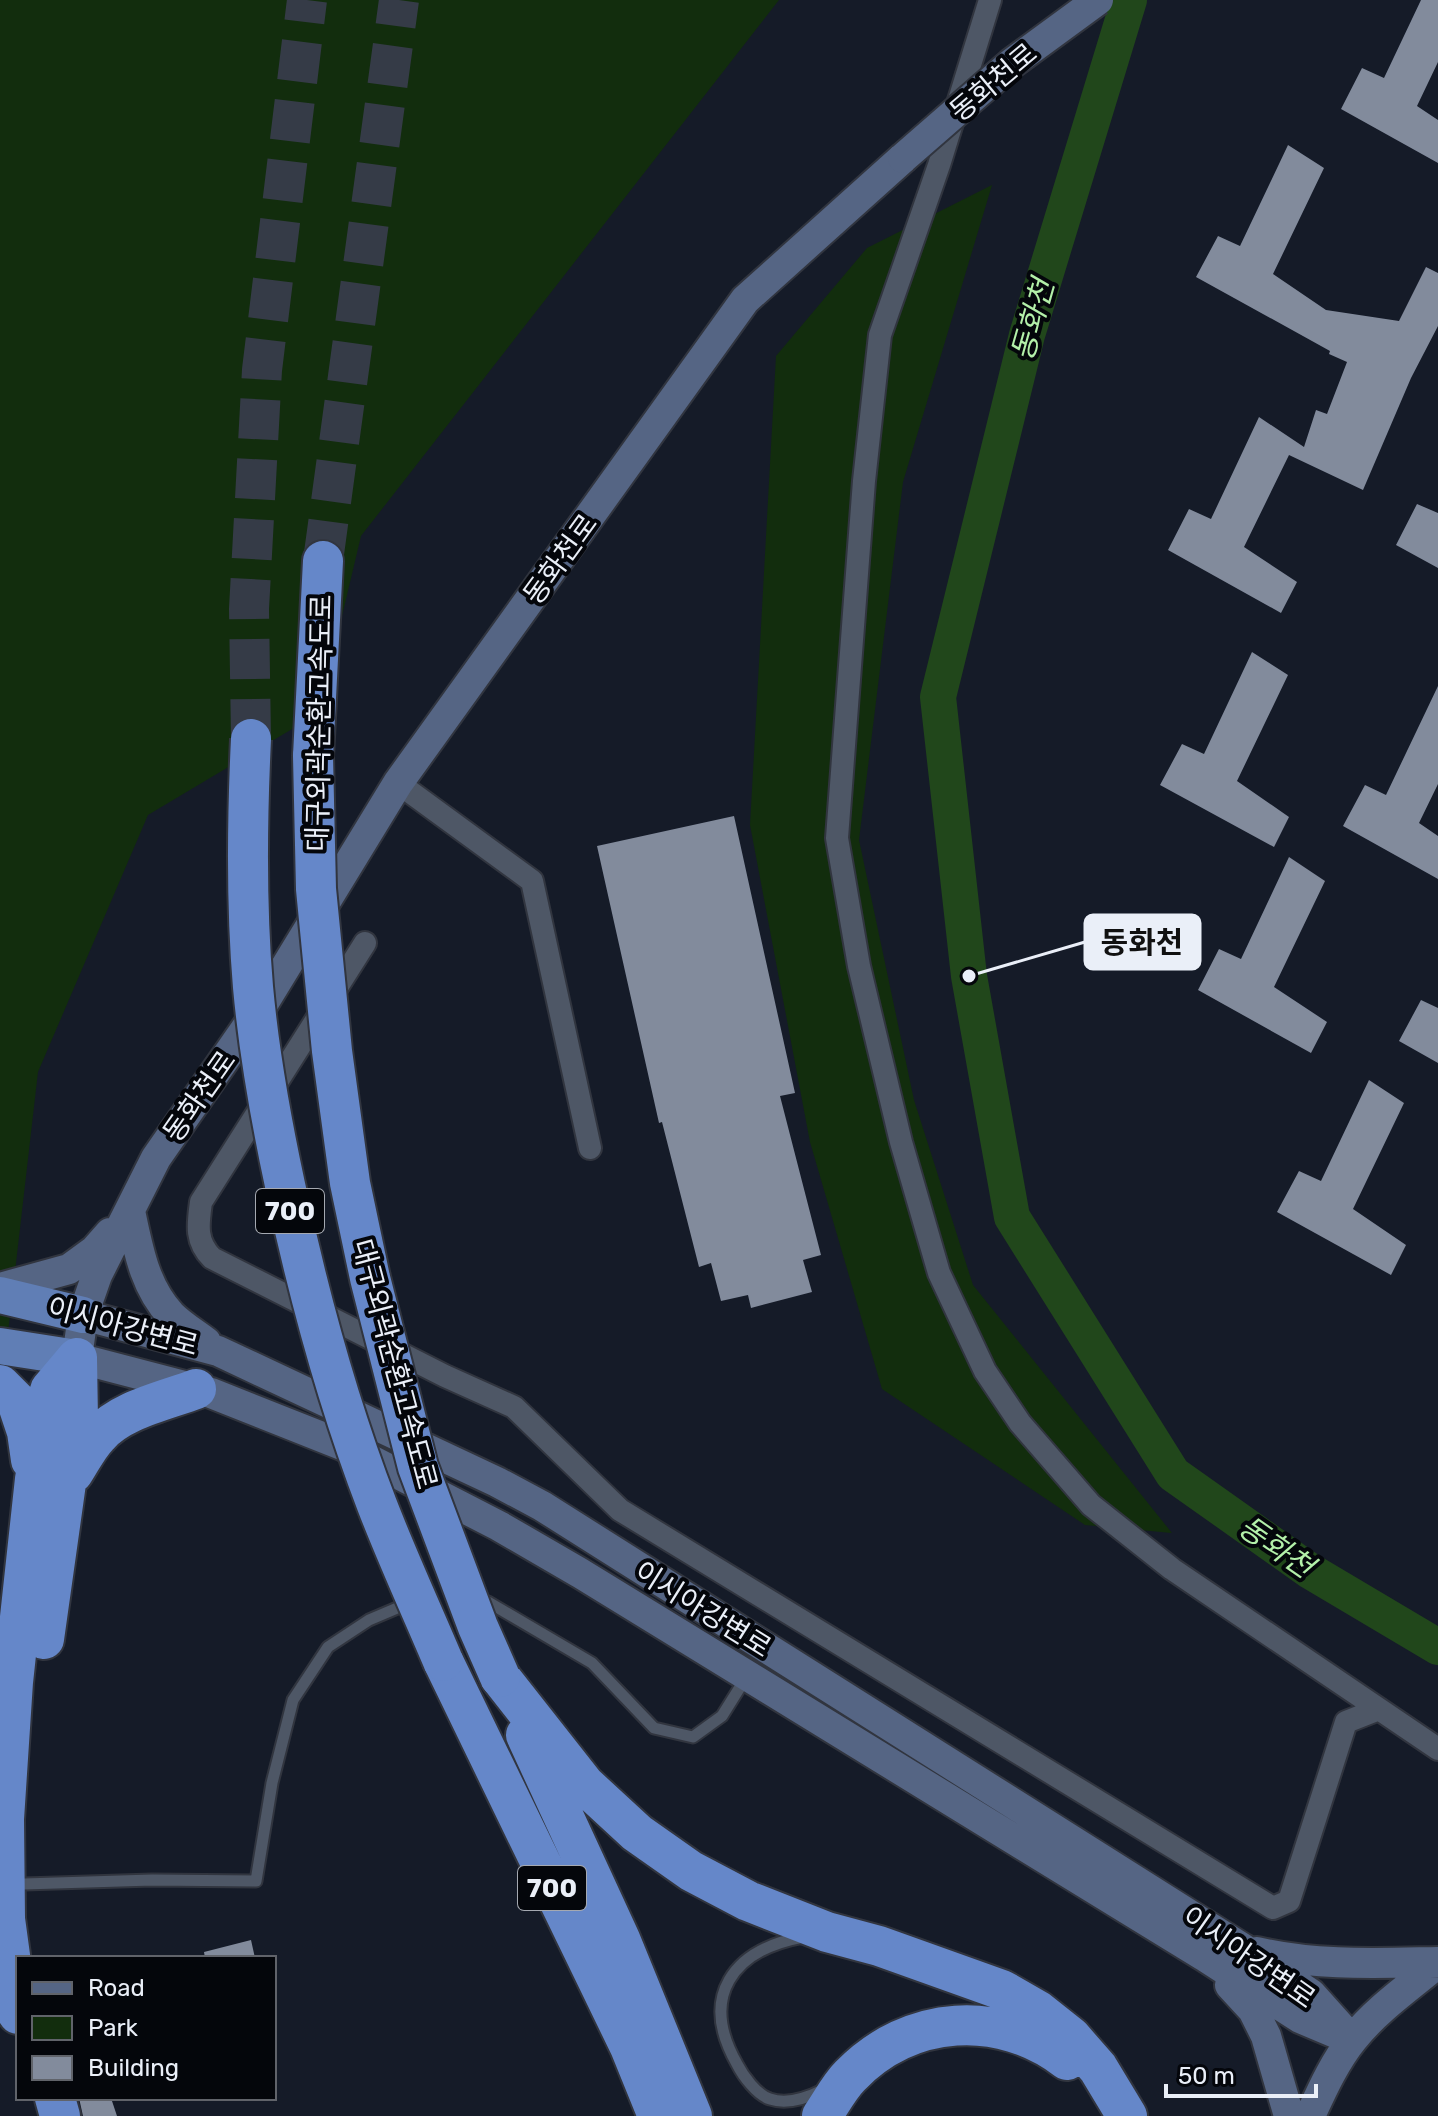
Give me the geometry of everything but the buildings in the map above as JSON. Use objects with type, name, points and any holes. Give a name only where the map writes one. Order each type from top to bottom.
[{"type":"highway","name":"대구외곽순환고속도로","points":[[323,561],[313,756],[316,889],[332,1051],[350,1183],[374,1292],[418,1467],[478,1627],[620,1939],[692,2116]]},
{"type":"highway","name":"대구외곽순환고속도로","points":[[251,739],[249,916],[259,1033],[277,1149],[298,1248],[327,1356],[377,1504],[443,1661],[630,2047],[658,2116]]},
{"type":"highway","name":"이시아강변로","points":[[0,1295],[83,1315]]},
{"type":"highway","name":"이시아강변로","points":[[0,1346],[77,1358]]},
{"type":"highway","points":[[30,1956],[24,1884],[28,1758],[50,1481],[50,1390],[77,1358]]},
{"type":"highway","points":[[0,1385],[17,1402],[50,1481],[13,1682],[4,1819],[5,1919],[16,1999]]},
{"type":"highway","points":[[50,1481],[106,1427],[122,1416],[196,1389]]},
{"type":"highway","points":[[500,1677],[585,1785],[637,1833],[691,1871],[748,1901],[827,1932],[879,1946],[1002,1990],[1037,2010],[1071,2037],[1098,2068],[1127,2116]]},
{"type":"highway","points":[[822,2116],[849,2077],[872,2057],[905,2038],[956,2025],[1005,2029],[1032,2037],[1052,2048],[1074,2065],[1112,2116]]},
{"type":"main road","name":"동화천로","points":[[130,1211],[156,1158],[263,1004],[398,783],[745,300],[1012,63],[1098,0]]},
{"type":"main road","points":[[0,1288],[69,1269],[95,1250],[130,1211]]},
{"type":"main road","points":[[77,1358],[83,1315],[97,1275],[130,1211]]},
{"type":"main road","points":[[130,1211],[142,1263],[155,1295],[172,1316],[218,1351]]},
{"type":"main road","name":"이시아강변로","points":[[83,1315],[218,1351],[542,1506],[1242,1948],[1311,1994],[1352,2040]]},
{"type":"main road","name":"이시아강변로","points":[[77,1358],[211,1393],[342,1445],[486,1519],[580,1573],[1300,2018],[1352,2040]]},
{"type":"main road","points":[[1242,1948],[1284,1958],[1351,1963],[1438,1963]]},
{"type":"main road","points":[[1204,1956],[1253,2010],[1266,2036],[1289,2116]]},
{"type":"main road","points":[[1310,2116],[1352,2040],[1375,2015],[1438,1963]]},
{"type":"street","points":[[990,0],[939,165],[880,335],[864,481],[837,838],[859,966],[901,1142],[939,1273],[985,1371],[1020,1423],[1091,1505],[1172,1569],[1438,1749]]},
{"type":"street","points":[[398,783],[532,881],[590,1148]]},
{"type":"street","points":[[365,943],[201,1202],[198,1227],[203,1249],[212,1258],[445,1376],[514,1407],[620,1510],[1273,1908],[1289,1901],[1346,1722],[1379,1709]]},
{"type":"lane","points":[[457,1602],[488,1602],[592,1663],[654,1728],[693,1737],[722,1716],[747,1676]]},
{"type":"lane","points":[[24,1884],[256,1881],[272,1783],[293,1700],[328,1647],[369,1620],[410,1603],[426,1603]]},
{"type":"lane","points":[[827,1932],[786,1940],[744,1962],[729,1978],[721,1996],[720,2018],[729,2050],[741,2073],[768,2099],[787,2102],[808,2097],[849,2077]]},
{"type":"green space","points":[[0,0],[779,0],[361,536],[319,713],[148,815],[38,1072],[0,1402]]},
{"type":"green space","points":[[992,185],[903,482],[859,840],[914,1100],[973,1285],[1172,1533],[1085,1525],[882,1389],[810,1142],[750,825],[776,356],[867,248]]},
{"type":"waterway","name":"동화천","points":[[1129,0],[1027,335],[938,697],[969,976],[1012,1217],[1173,1474],[1310,1571],[1438,1647]]},
{"type":"tunnel","points":[[251,739],[249,609],[262,370],[307,0]]},
{"type":"tunnel","points":[[323,561],[399,0]]},
{"type":"place","name":"동화천","points":[[969,976]]}]
